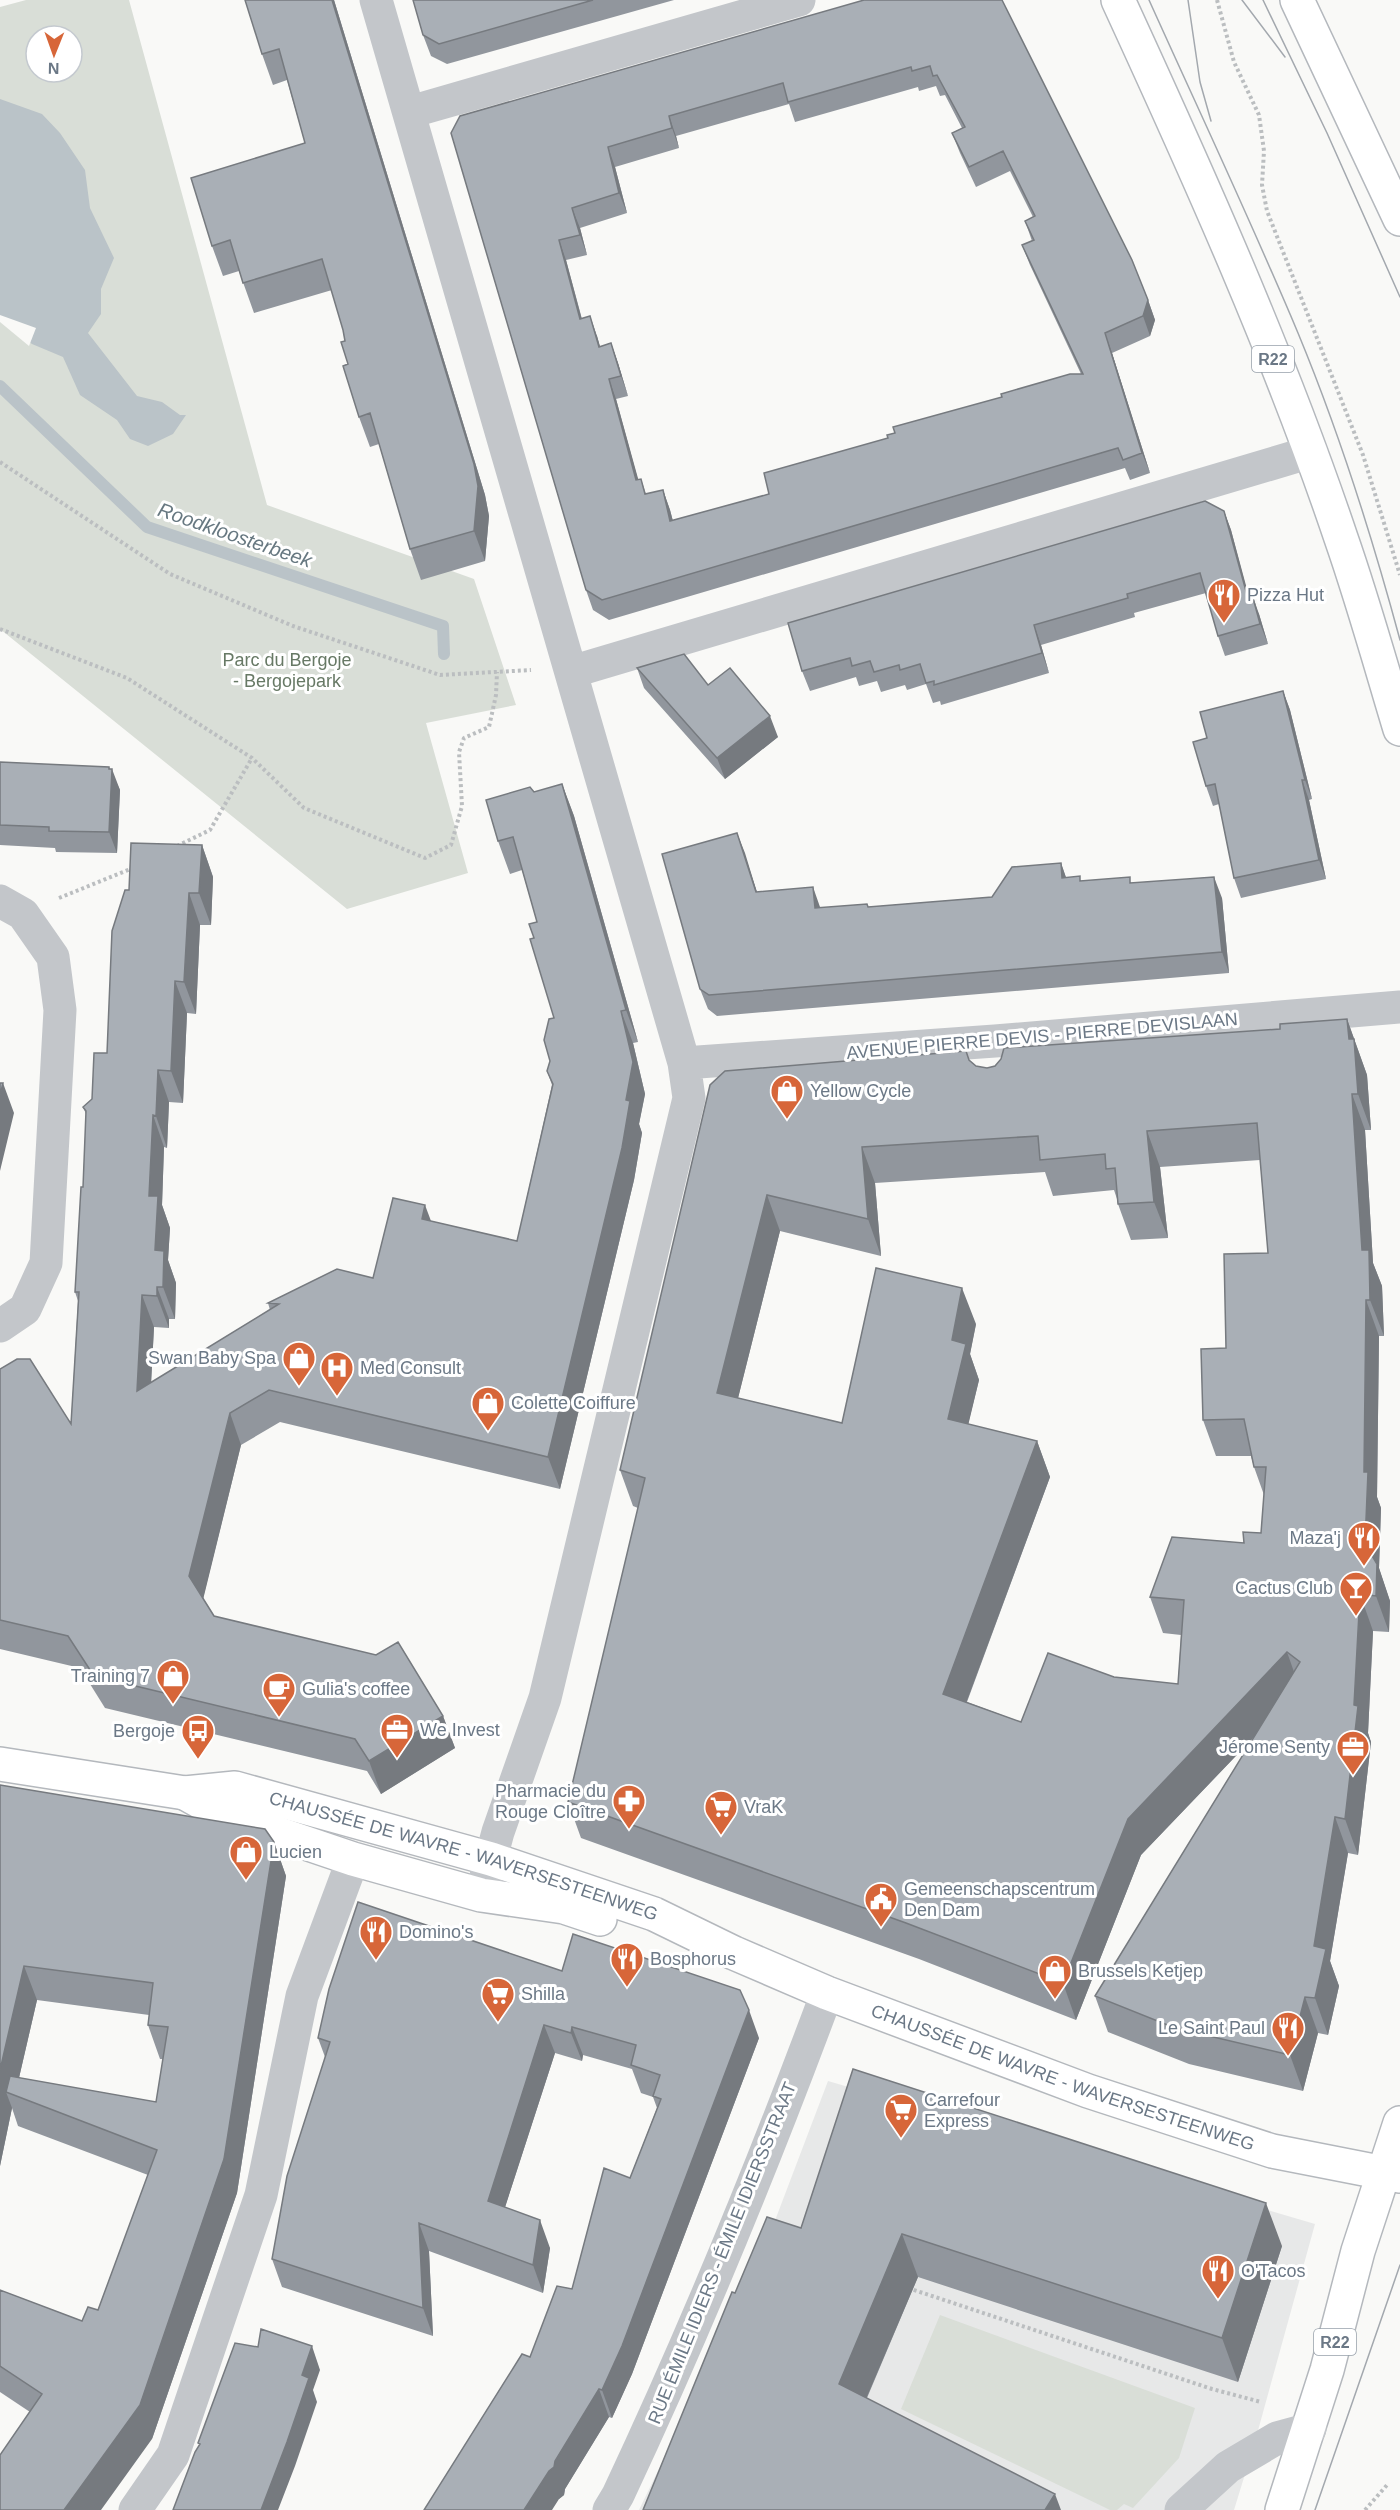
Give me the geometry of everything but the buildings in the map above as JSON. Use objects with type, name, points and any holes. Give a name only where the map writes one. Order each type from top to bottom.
[{"type":"main road","name":"R22","points":[[1118,0],[1205,189],[1311,452],[1342,539],[1400,729]]},
{"type":"main road","points":[[1297,0],[1400,219]]},
{"type":"main road","name":"CHAUSSÉE DE WAVRE - WAVERSESTEENWEG","points":[[0,1764],[185,1793],[235,1788],[491,1859],[654,1914],[734,1953],[827,1993],[1088,2091],[1272,2151],[1392,2174]]},
{"type":"main road","name":"CHAUSSÉE DE WAVRE - WAVERSESTEENWEG","points":[[185,1793],[226,1816],[352,1859],[480,1895],[564,1907],[647,1934],[734,1953]]},
{"type":"main road","name":"R22","points":[[1282,2510],[1310,2428],[1358,2251],[1392,2174],[1400,2123]]},
{"type":"street","points":[[376,0],[684,1063],[689,1098],[545,1698],[498,1832],[480,1895]]},
{"type":"street","points":[[410,112],[799,0]]},
{"type":"street","points":[[571,672],[1311,452]]},
{"type":"street","points":[[0,1326],[25,1309],[45,1263],[60,1011],[53,957],[11,907]]},
{"type":"street","name":"AVENUE PIERRE DEVIS - PIERRE DEVISLAAN","points":[[684,1063],[996,1055],[1400,1007]]},
{"type":"street","points":[[135,2510],[173,2455],[257,2206],[302,1996],[352,1859]]},
{"type":"street","name":"RUE ÉMILE IDIERS - ÉMILE IDIERSSTRAAT","points":[[609,2510],[618,2496],[676,2372],[740,2220],[827,1993]]},
{"type":"street","points":[[1181,2510],[1228,2467],[1277,2438],[1310,2428]]},
{"type":"path","points":[[1216,2],[1234,62],[1259,115],[1264,152],[1262,185],[1267,211],[1363,455],[1400,575]]},
{"type":"path","points":[[0,462],[170,574],[293,626],[440,675],[534,670]]},
{"type":"path","points":[[0,629],[127,678],[252,758],[304,808],[425,858],[451,845],[462,806],[459,752],[464,738],[489,727],[496,694],[497,672]]},
{"type":"path","points":[[172,849],[210,830],[252,758]]},
{"type":"path","points":[[11,907],[143,863]]},
{"type":"path","points":[[906,2288],[1212,2389],[1265,2403]]},
{"type":"path","points":[[1365,2510],[1387,2485]]},
{"type":"shaded area","points":[[0,99],[42,114],[60,133],[85,170],[90,208],[114,258],[101,289],[101,314],[88,333],[137,396],[162,402],[180,415],[186,415],[173,434],[148,446],[130,439],[117,420],[80,395],[63,357],[32,344],[0,318]]},
{"type":"shaded area","points":[[828,2081],[1315,2224],[1234,2510],[639,2510],[760,2260]]},
{"type":"green space","name":"Parc du Bergoje - Bergojepark","points":[[26,0],[129,0],[267,505],[474,579],[516,705],[426,723],[468,873],[347,909],[0,629],[0,7]]},
{"type":"green space","points":[[940,2315],[1195,2408],[1179,2458],[1133,2508],[1124,2504],[1117,2510],[1110,2510],[901,2409]]},
{"type":"pier","points":[[0,315],[36,328],[29,346],[0,322]]},
{"type":"waterway","name":"Roodkloosterbeek","points":[[0,386],[147,527],[443,626],[444,654]]},
{"type":"tram line","points":[[1149,0],[1262,249],[1313,370],[1354,485],[1400,640]]},
{"type":"tram line","points":[[1188,0],[1200,82],[1211,121]]},
{"type":"tram line","points":[[1242,0],[1285,57]]},
{"type":"tram line","points":[[1263,0],[1327,133],[1400,297]]},
{"type":"tram line","points":[[1315,2510],[1400,2265]]},
{"type":"place","name":"Pizza Hut","points":[[1224,624]]},
{"type":"place","name":"Yellow Cycle","points":[[787,1120]]},
{"type":"place","name":"Swan Baby Spa","points":[[299,1387]]},
{"type":"place","name":"Med Consult","points":[[337,1397]]},
{"type":"place","name":"Colette Coiffure","points":[[488,1432]]},
{"type":"place","name":"Maza'j","points":[[1364,1567]]},
{"type":"place","name":"Cactus Club","points":[[1356,1617]]},
{"type":"place","name":"Training 7","points":[[173,1705]]},
{"type":"place","name":"Gulia's coffee","points":[[279,1718]]},
{"type":"place","name":"We Invest","points":[[397,1759]]},
{"type":"place","name":"Bergoje","points":[[198,1760]]},
{"type":"place","name":"Jérome Senty","points":[[1353,1776]]},
{"type":"place","name":"Pharmacie du Rouge Cloître","points":[[629,1830]]},
{"type":"place","name":"VraK","points":[[721,1836]]},
{"type":"place","name":"Lucien","points":[[246,1881]]},
{"type":"place","name":"Gemeenschapscentrum Den Dam","points":[[881,1928]]},
{"type":"place","name":"Domino's","points":[[376,1961]]},
{"type":"place","name":"Bosphorus","points":[[627,1988]]},
{"type":"place","name":"Brussels Ketjep","points":[[1055,2000]]},
{"type":"place","name":"Shilla","points":[[498,2023]]},
{"type":"place","name":"Le Saint Paul","points":[[1288,2057]]},
{"type":"place","name":"Carrefour Express","points":[[901,2139]]},
{"type":"place","name":"O'Tacos","points":[[1218,2300]]}]
